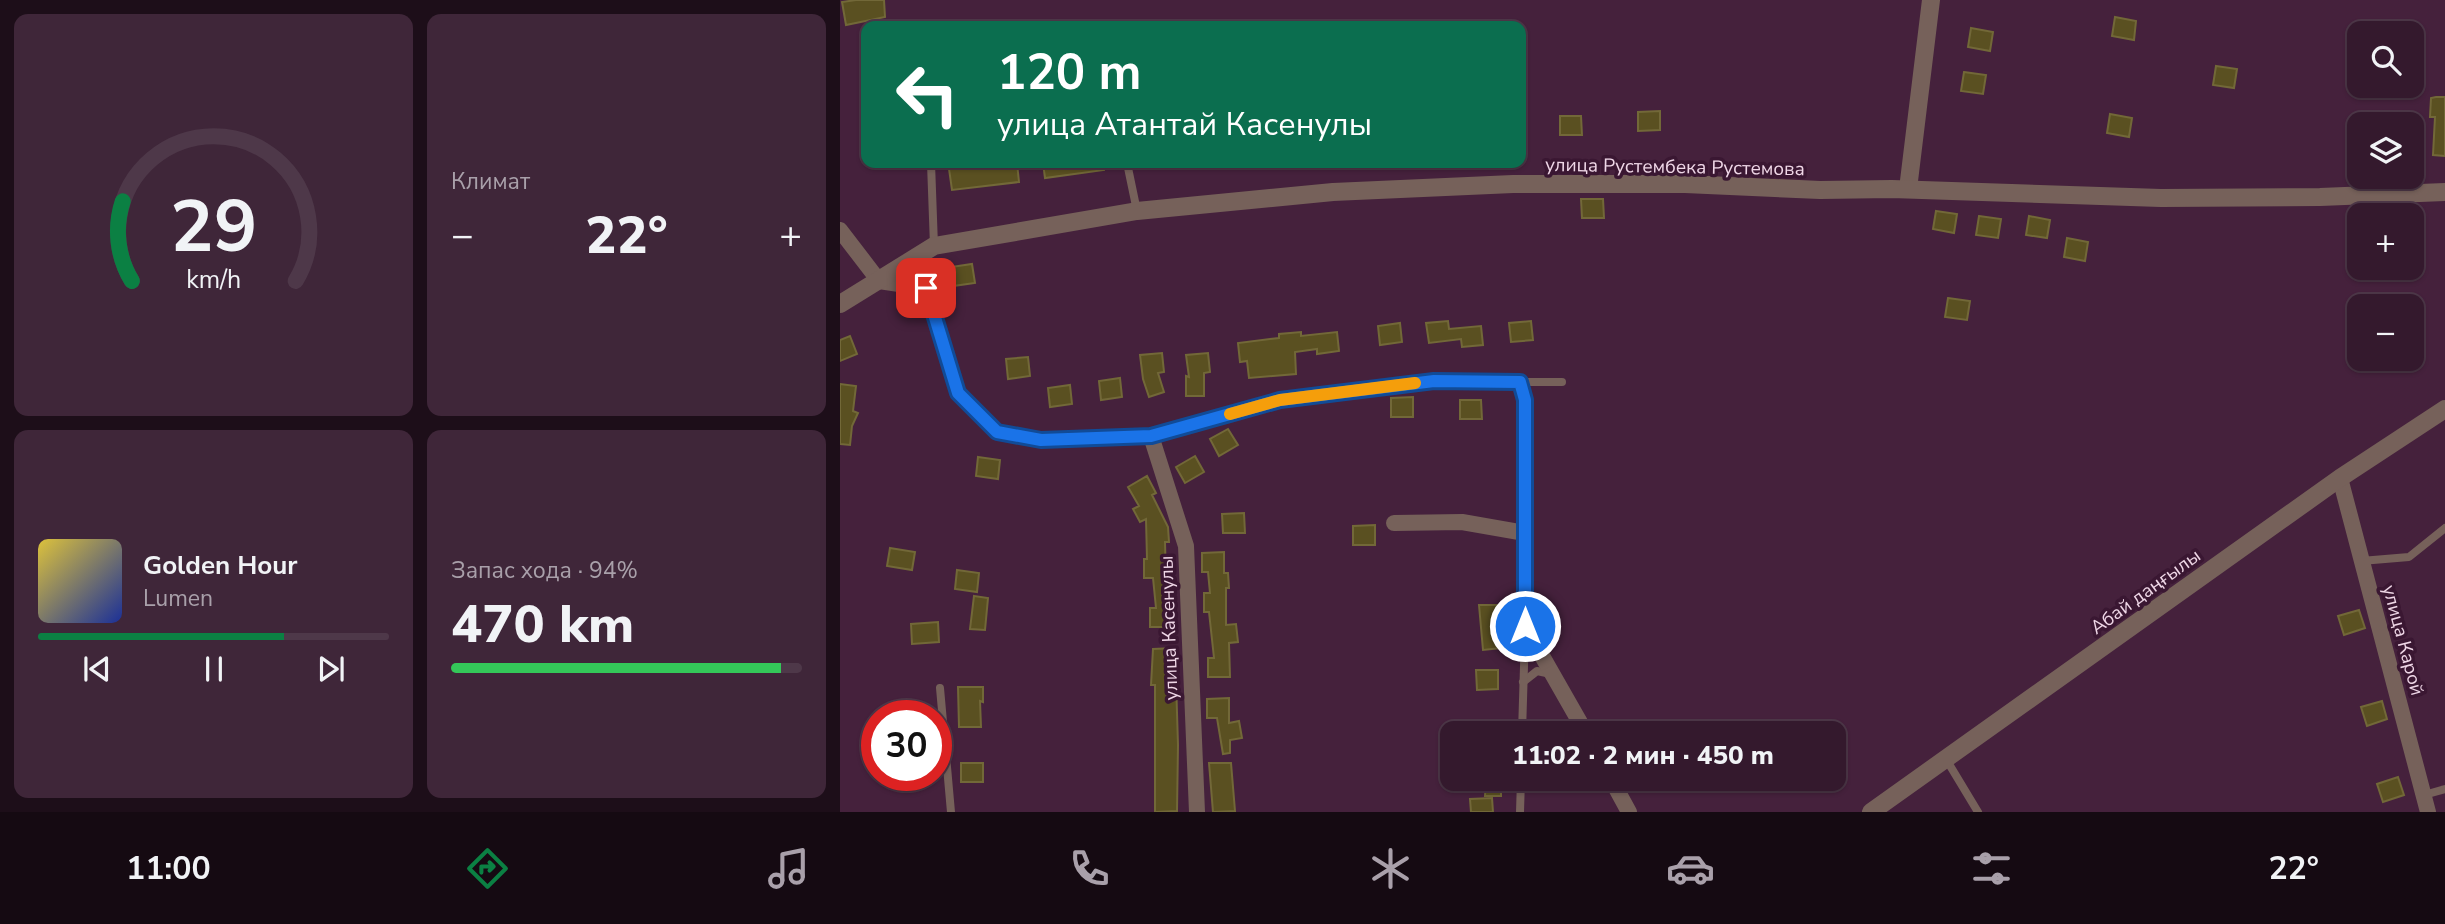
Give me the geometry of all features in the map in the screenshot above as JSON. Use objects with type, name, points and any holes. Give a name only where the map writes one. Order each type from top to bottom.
[{"type":"street","points":[[1908,190],[1931,0]]},
{"type":"street","name":"улица Рустембека Рустемова","points":[[840,304],[934,246],[1137,211],[1333,192],[1513,184],[1685,184],[2161,198],[2320,197],[2445,192]]},
{"type":"street","points":[[840,230],[879,281],[926,288],[958,393],[997,432],[1041,440],[1151,436],[1280,400],[1434,381],[1520,382],[1525,400],[1525,626],[1579,721]]},
{"type":"street","name":"Абай даңғылы","points":[[1871,812],[2340,478],[2445,409]]},
{"type":"street","name":"улица Касенулы","points":[[1151,436],[1186,546],[1197,812]]},
{"type":"street","name":"улица Карой","points":[[2340,478],[2428,812]]},
{"type":"street","points":[[1394,523],[1462,522],[1525,533]]},
{"type":"street","points":[[1618,791],[1629,812]]},
{"type":"lane","points":[[931,168],[934,246]]},
{"type":"lane","points":[[1128,168],[1137,211]]},
{"type":"lane","points":[[1520,382],[1563,382]]},
{"type":"lane","points":[[2361,561],[2409,557],[2445,528]]},
{"type":"lane","points":[[1522,721],[1525,626]]},
{"type":"lane","points":[[1523,681],[1537,671],[1554,675]]},
{"type":"lane","points":[[940,688],[951,812]]},
{"type":"lane","points":[[1945,759],[1978,812]]},
{"type":"lane","points":[[2424,795],[2445,789]]},
{"type":"lane","points":[[1520,812],[1521,791]]},
{"type":"building","points":[[884,0],[885,17],[846,25],[842,2]]},
{"type":"building","points":[[2115,17],[2136,21],[2134,40],[2112,36]]},
{"type":"building","points":[[1971,28],[1993,32],[1990,51],[1968,47]]},
{"type":"building","points":[[2216,66],[2237,69],[2234,88],[2213,85]]},
{"type":"building","points":[[1964,72],[1986,75],[1983,94],[1961,91]]},
{"type":"building","points":[[2445,97],[2445,156],[2433,155],[2435,117],[2430,117],[2431,98]]},
{"type":"building","points":[[1660,111],[1660,130],[1638,131],[1638,112]]},
{"type":"building","points":[[2110,114],[2132,118],[2129,137],[2107,133]]},
{"type":"building","points":[[1560,116],[1581,116],[1582,135],[1560,135]]},
{"type":"building","points":[[1018,168],[1019,182],[952,190],[949,169]]},
{"type":"building","points":[[1044,168],[1104,168],[1104,170],[1045,178]]},
{"type":"building","points":[[1581,199],[1603,199],[1604,218],[1582,218]]},
{"type":"building","points":[[1936,211],[1957,214],[1954,233],[1933,229]]},
{"type":"building","points":[[1979,216],[2001,219],[1998,238],[1976,235]]},
{"type":"building","points":[[2029,216],[2050,220],[2047,238],[2026,235]]},
{"type":"building","points":[[2067,238],[2088,242],[2085,261],[2064,257]]},
{"type":"building","points":[[972,264],[975,283],[953,286],[951,267]]},
{"type":"building","points":[[1948,298],[1970,301],[1967,320],[1945,317]]},
{"type":"building","points":[[1448,321],[1449,329],[1481,326],[1483,345],[1462,347],[1461,339],[1429,343],[1426,323]]},
{"type":"building","points":[[1531,321],[1533,340],[1511,342],[1509,323]]},
{"type":"building","points":[[1400,323],[1402,342],[1380,345],[1378,326]]},
{"type":"building","points":[[1301,332],[1301,336],[1337,332],[1339,351],[1317,354],[1317,349],[1295,352],[1296,374],[1249,378],[1247,361],[1240,362],[1238,343],[1279,338],[1279,334]]},
{"type":"building","points":[[850,336],[857,354],[840,361],[840,340]]},
{"type":"building","points":[[1162,353],[1164,372],[1158,373],[1164,392],[1149,397],[1140,355]]},
{"type":"building","points":[[1208,353],[1210,372],[1204,373],[1204,396],[1186,396],[1186,376],[1189,377],[1186,355]]},
{"type":"building","points":[[1028,357],[1030,376],[1008,379],[1006,359]]},
{"type":"building","points":[[1120,378],[1122,397],[1101,400],[1099,381]]},
{"type":"building","points":[[840,384],[856,386],[853,411],[858,413],[852,426],[850,445],[840,444]]},
{"type":"building","points":[[1070,385],[1072,404],[1050,407],[1048,388]]},
{"type":"building","points":[[1413,397],[1413,417],[1391,417],[1391,398]]},
{"type":"building","points":[[1460,400],[1481,400],[1482,419],[1460,419]]},
{"type":"building","points":[[1228,429],[1238,445],[1219,456],[1210,439]]},
{"type":"building","points":[[1195,456],[1204,472],[1185,483],[1176,467]]},
{"type":"building","points":[[978,457],[1000,460],[998,479],[976,476]]},
{"type":"building","points":[[1147,476],[1156,493],[1152,495],[1168,527],[1169,542],[1165,542],[1166,579],[1172,579],[1172,627],[1150,627],[1150,608],[1156,608],[1153,578],[1144,578],[1144,559],[1147,559],[1146,519],[1140,522],[1133,509],[1139,506],[1128,487]]},
{"type":"building","points":[[1244,513],[1245,533],[1223,533],[1222,514]]},
{"type":"building","points":[[1375,525],[1375,545],[1353,545],[1353,526]]},
{"type":"building","points":[[890,548],[915,552],[912,570],[887,566]]},
{"type":"building","points":[[1224,552],[1224,573],[1228,573],[1229,588],[1226,588],[1226,625],[1236,624],[1238,642],[1229,643],[1230,677],[1208,677],[1208,658],[1214,658],[1209,612],[1204,612],[1204,593],[1210,593],[1208,572],[1202,572],[1202,553]]},
{"type":"building","points":[[957,570],[979,573],[977,592],[955,589]]},
{"type":"building","points":[[974,596],[988,598],[985,630],[970,629]]},
{"type":"building","points":[[1479,605],[1501,605],[1501,648],[1483,650]]},
{"type":"building","points":[[2359,610],[2365,628],[2344,635],[2338,616]]},
{"type":"building","points":[[938,622],[939,642],[912,644],[911,624]]},
{"type":"building","points":[[1175,648],[1177,811],[1155,812],[1155,685],[1151,685],[1153,649]]},
{"type":"building","points":[[1476,670],[1498,670],[1498,689],[1477,690]]},
{"type":"building","points":[[958,687],[983,687],[983,702],[980,701],[981,727],[959,727]]},
{"type":"building","points":[[1229,698],[1229,723],[1239,721],[1242,738],[1230,740],[1230,753],[1223,754],[1217,718],[1207,718],[1207,699]]},
{"type":"building","points":[[2382,701],[2387,719],[2367,726],[2361,707]]},
{"type":"building","points":[[961,763],[983,763],[983,782],[961,782]]},
{"type":"building","points":[[1209,763],[1231,763],[1235,811],[1213,812]]},
{"type":"building","points":[[2398,777],[2404,795],[2383,802],[2377,784]]},
{"type":"building","points":[[1485,791],[1501,791],[1501,796],[1485,796]]},
{"type":"building","points":[[1492,798],[1493,812],[1471,812],[1470,799]]},
{"type":"slow traffic","points":[[1230,414],[1280,400],[1415,383]]},
{"type":"route","points":[[926,288],[958,393],[997,432],[1041,440],[1151,436],[1280,400],[1434,381],[1520,382],[1525,400],[1525,626]]}]
